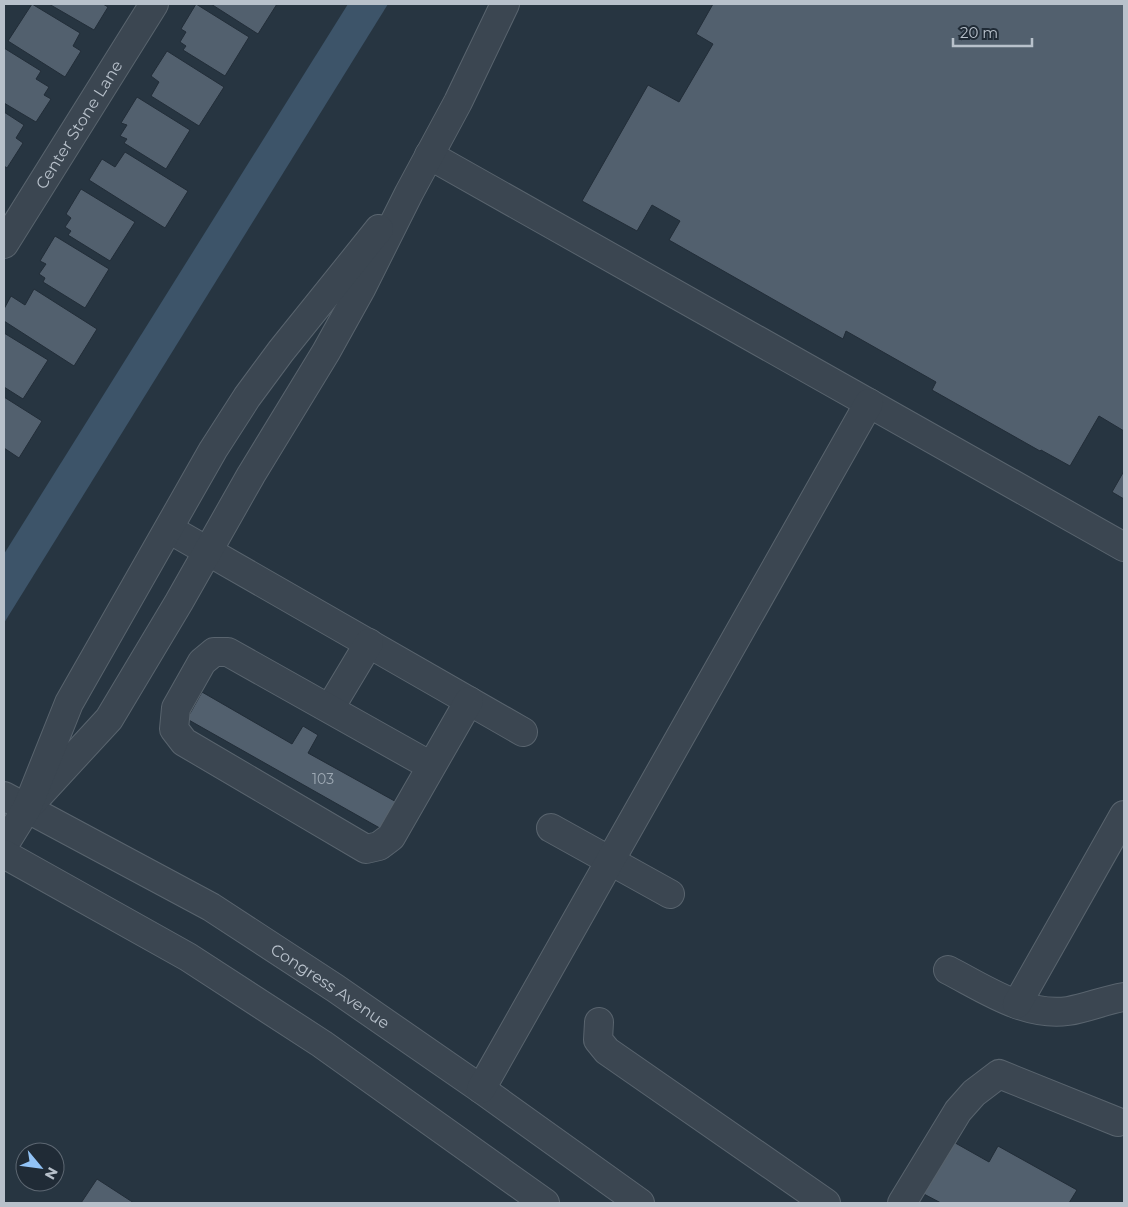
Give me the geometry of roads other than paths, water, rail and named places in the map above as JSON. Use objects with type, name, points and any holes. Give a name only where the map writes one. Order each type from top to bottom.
[{"type":"street","name":"Center Stone Lane","points":[[4,244],[154,4]]},
{"type":"street","points":[[15,802],[109,720],[209,551],[251,475],[326,352],[361,289],[408,194],[458,102],[505,4]]},
{"type":"street","points":[[429,155],[1124,547]]},
{"type":"street","points":[[4,844],[15,802],[213,450],[247,397],[340,276],[408,194]]},
{"type":"street","points":[[481,1089],[869,402]]},
{"type":"street","points":[[169,528],[523,732]]},
{"type":"street","points":[[330,708],[369,643]]},
{"type":"street","points":[[431,766],[228,652],[214,652],[202,662],[176,708],[174,729],[184,742],[366,849],[379,846],[391,838],[469,700]]},
{"type":"street","name":"Congress Avenue","points":[[15,802],[211,907],[335,988],[481,1089],[640,1203]]},
{"type":"street","points":[[1017,1004],[1124,815]]},
{"type":"street","points":[[551,828],[670,894]]},
{"type":"street","points":[[4,854],[188,958],[322,1044],[545,1203]]},
{"type":"street","points":[[948,970],[1017,1004],[1040,1010],[1067,1011],[1104,1000],[1124,997]]},
{"type":"street","points":[[599,1022],[598,1040],[607,1051],[826,1203]]},
{"type":"street","points":[[902,1203],[958,1111],[974,1092],[999,1074],[1122,1121]]},
{"type":"water","points":[[348,4],[388,4],[4,623],[4,554]]}]
